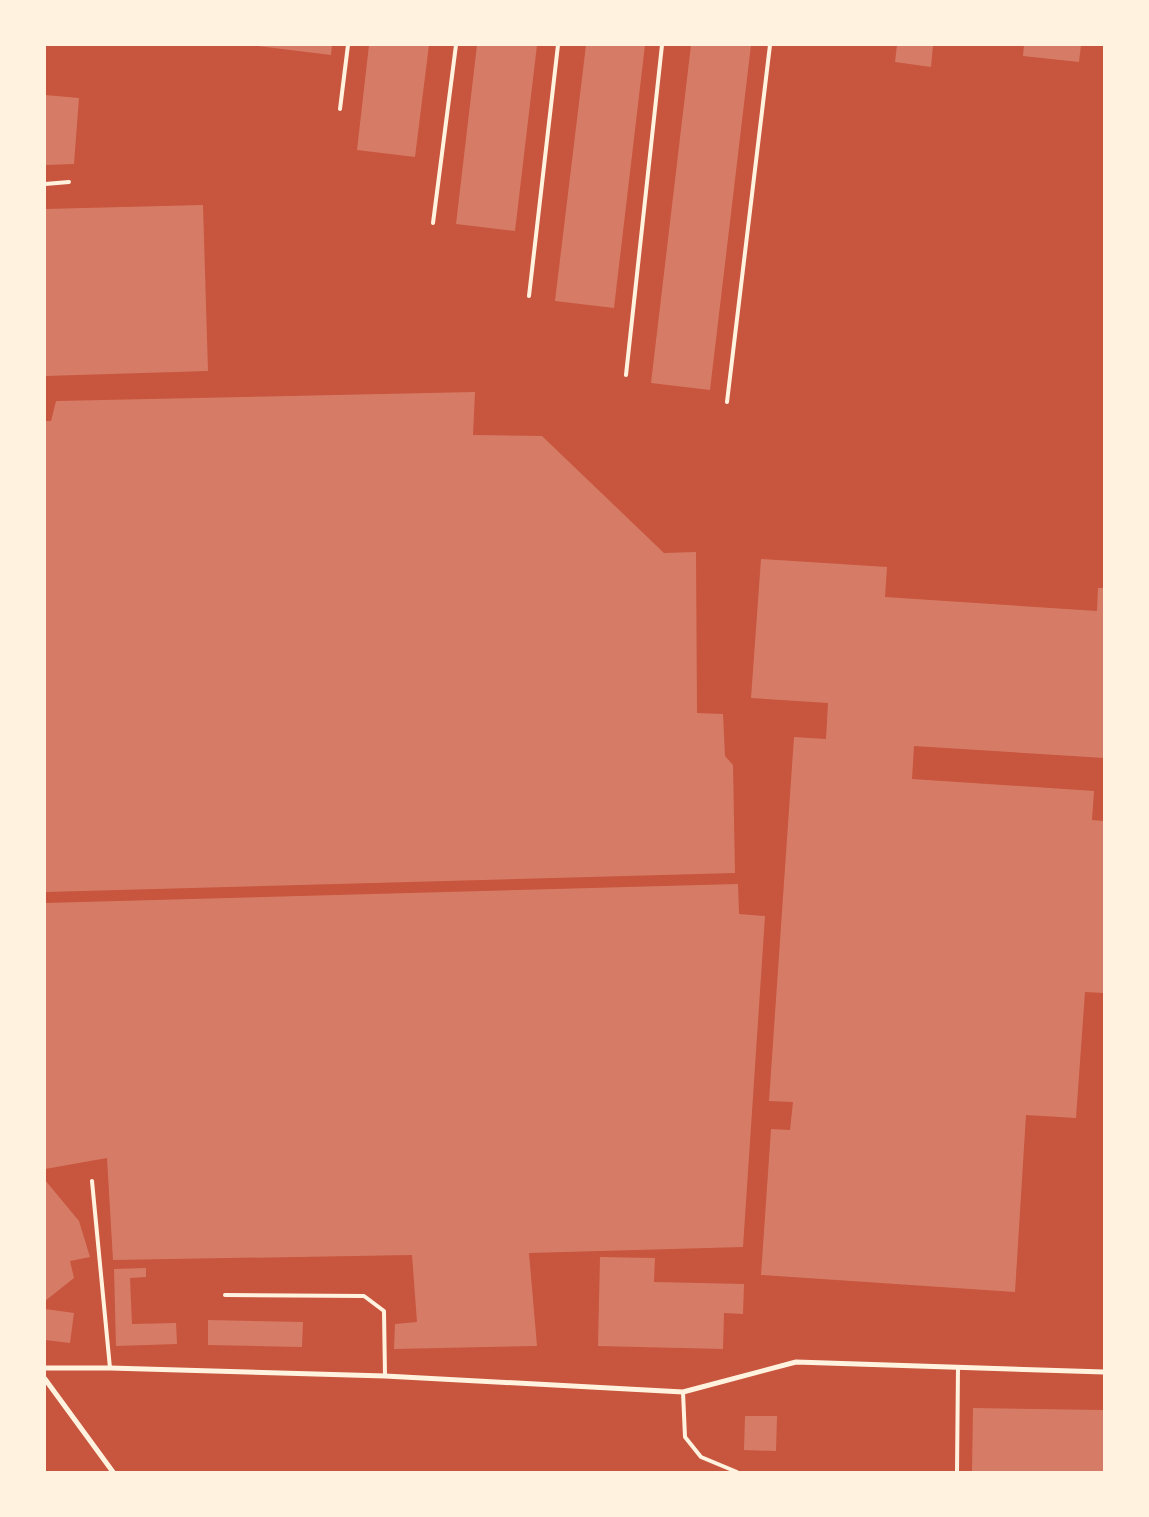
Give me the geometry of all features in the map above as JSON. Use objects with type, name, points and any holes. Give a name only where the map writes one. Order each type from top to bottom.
[{"type":"street","points":[[45,1368],[110,1368],[385,1376],[683,1392],[796,1362],[1104,1372]]},
{"type":"street","points":[[45,1379],[113,1472]]},
{"type":"lane","points":[[340,109],[348,45]]},
{"type":"lane","points":[[433,223],[456,45]]},
{"type":"lane","points":[[529,296],[558,45]]},
{"type":"lane","points":[[626,375],[662,45]]},
{"type":"lane","points":[[727,402],[770,45]]},
{"type":"lane","points":[[45,184],[68,182]]},
{"type":"lane","points":[[92,1181],[110,1368]]},
{"type":"lane","points":[[224,1295],[364,1296],[384,1311],[385,1376]]},
{"type":"lane","points":[[957,1472],[958,1367]]},
{"type":"lane","points":[[683,1392],[685,1437],[701,1457],[737,1472]]},
{"type":"building","points":[[259,45],[332,45],[331,55]]},
{"type":"building","points":[[369,45],[429,45],[415,157],[357,150]]},
{"type":"building","points":[[477,45],[537,45],[515,231],[456,224]]},
{"type":"building","points":[[586,45],[645,45],[614,308],[555,301]]},
{"type":"building","points":[[691,45],[751,45],[710,390],[651,383]]},
{"type":"building","points":[[897,45],[933,45],[931,67],[895,62]]},
{"type":"building","points":[[1024,45],[1081,45],[1079,62],[1023,56]]},
{"type":"building","points":[[45,95],[79,98],[74,164],[45,165]]},
{"type":"building","points":[[203,205],[208,371],[45,376],[45,209]]},
{"type":"building","points":[[475,392],[473,435],[542,436],[664,553],[696,552],[697,713],[723,714],[725,756],[733,765],[735,873],[45,892],[45,421],[51,421],[56,401]]},
{"type":"building","points":[[761,559],[887,567],[885,597],[1097,611],[1098,588],[1104,588],[1104,758],[914,746],[912,779],[1094,791],[1092,820],[1104,821],[1104,993],[1085,992],[1076,1118],[1026,1115],[1015,1292],[761,1275],[771,1129],[790,1130],[793,1102],[769,1101],[794,737],[826,739],[828,703],[751,698]]},
{"type":"building","points":[[738,884],[739,914],[765,916],[743,1247],[529,1253],[537,1346],[394,1349],[395,1324],[417,1322],[412,1255],[113,1260],[107,1158],[45,1169],[45,903]]},
{"type":"building","points":[[45,1180],[79,1221],[90,1257],[70,1261],[74,1278],[45,1301]]},
{"type":"building","points":[[600,1257],[655,1258],[654,1282],[744,1284],[743,1314],[724,1313],[723,1349],[598,1346]]},
{"type":"building","points":[[146,1268],[146,1277],[130,1278],[132,1324],[176,1323],[177,1344],[116,1346],[114,1269]]},
{"type":"building","points":[[45,1309],[74,1313],[70,1343],[45,1340]]},
{"type":"building","points":[[208,1320],[303,1322],[302,1347],[208,1345]]},
{"type":"building","points":[[973,1408],[1104,1410],[1104,1472],[972,1472]]},
{"type":"building","points":[[745,1416],[777,1416],[776,1451],[744,1450]]}]
